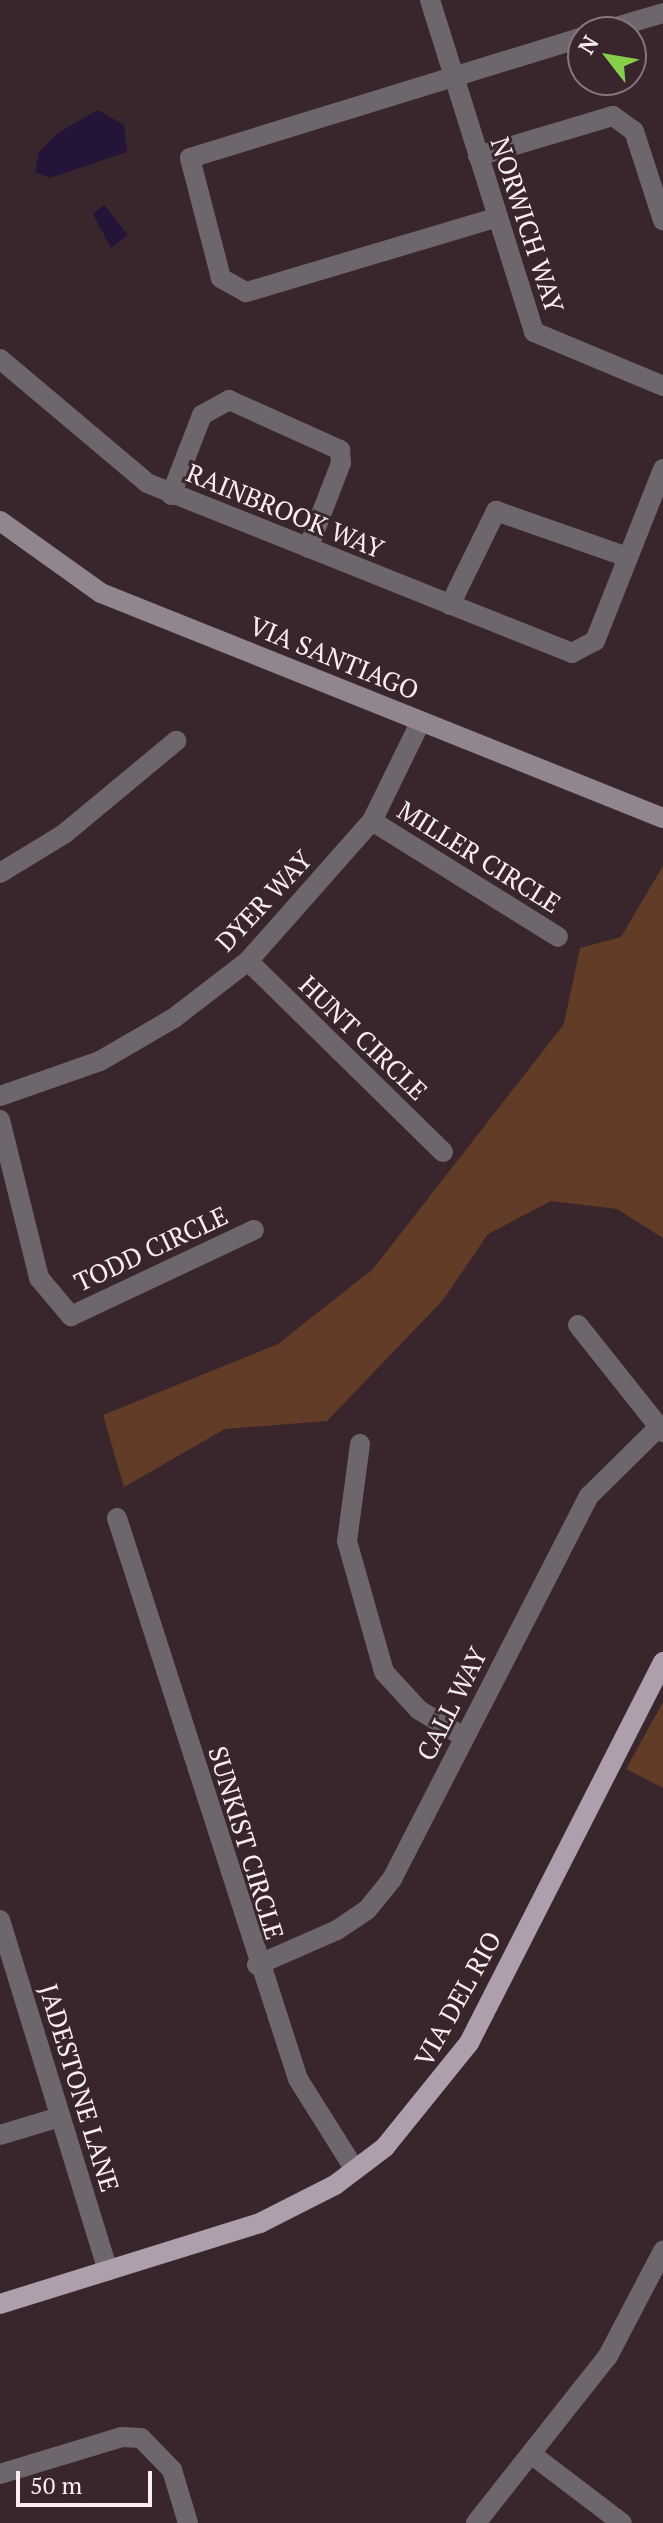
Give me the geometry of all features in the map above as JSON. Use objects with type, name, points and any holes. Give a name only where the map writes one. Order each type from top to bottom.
[{"type":"main road","name":"VIA DEL RIO","points":[[0,2304],[260,2223],[355,2170],[433,2096],[469,2043],[663,1662]]},
{"type":"street","name":"NORWICH WAY","points":[[430,0],[495,218],[534,332],[663,386]]},
{"type":"street","points":[[495,218],[246,292],[221,278],[190,158],[567,42]]},
{"type":"street","points":[[478,156],[613,116],[634,131],[663,220]]},
{"type":"street","name":"RAINBROOK WAY","points":[[0,359],[126,470],[171,495],[572,653],[586,650],[627,557]]},
{"type":"street","points":[[171,495],[213,404],[229,400],[340,450],[308,548]]},
{"type":"street","points":[[450,605],[496,511],[627,557],[663,469]]},
{"type":"street","name":"VIA SANTIAGO","points":[[0,521],[101,593],[663,818]]},
{"type":"street","name":"DYER WAY","points":[[0,1096],[100,1061],[174,1018],[248,961],[372,821],[421,721]]},
{"type":"street","points":[[0,873],[64,834],[176,741]]},
{"type":"street","name":"MILLER CIRCLE","points":[[372,821],[558,937]]},
{"type":"street","name":"HUNT CIRCLE","points":[[248,961],[443,1152]]},
{"type":"street","name":"TODD CIRCLE","points":[[0,1120],[39,1278],[71,1316],[254,1230]]},
{"type":"street","points":[[578,1325],[661,1429]]},
{"type":"street","name":"CALL WAY","points":[[257,1965],[367,1910],[412,1843],[589,1496],[661,1429]]},
{"type":"street","points":[[360,1444],[347,1541],[384,1672],[419,1710],[464,1737]]},
{"type":"street","name":"SUNKIST CIRCLE","points":[[117,1518],[257,1965],[298,2079],[355,2170]]},
{"type":"street","name":"JADESTONE LANE","points":[[0,1920],[108,2271]]},
{"type":"street","points":[[0,2135],[60,2117]]},
{"type":"street","points":[[476,2523],[535,2457],[608,2356],[663,2251]]},
{"type":"street","points":[[0,2474],[122,2437],[141,2438],[172,2470],[188,2523]]},
{"type":"street","points":[[535,2457],[622,2523]]},
{"type":"shaded area","points":[[98,110],[124,125],[127,152],[50,178],[35,172],[39,152],[59,132]]},
{"type":"shaded area","points":[[104,205],[128,235],[111,248],[93,214]]},
{"type":"shaded area","points":[[663,866],[663,1238],[617,1209],[551,1201],[488,1234],[443,1300],[327,1421],[225,1429],[124,1487],[103,1415],[278,1344],[373,1269],[564,1024],[580,948],[621,937]]},
{"type":"shaded area","points":[[663,1702],[663,1788],[626,1769]]}]
